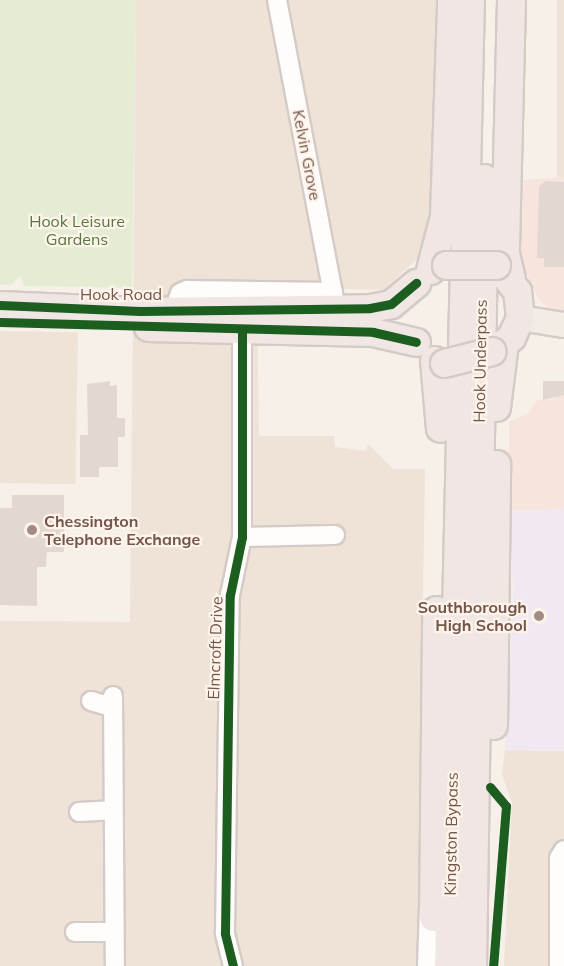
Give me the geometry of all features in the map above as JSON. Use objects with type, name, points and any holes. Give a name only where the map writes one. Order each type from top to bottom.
[{"type":"highway","points":[[434,966],[431,867],[441,402],[432,355],[409,311],[431,272],[444,216],[451,0]]},
{"type":"highway","name":"Hook Underpass","points":[[453,702],[470,0]]},
{"type":"highway","name":"Hook Underpass","points":[[475,723],[488,0]]},
{"type":"highway","points":[[480,966],[495,658],[498,347],[520,318],[504,272],[511,0]]},
{"type":"highway","points":[[242,321],[335,300],[391,304],[431,272],[504,272]]},
{"type":"highway","name":"Hook Road","points":[[0,305],[174,309],[242,321]]},
{"type":"highway","name":"Hook Road","points":[[0,322],[242,321],[374,332],[432,355]]},
{"type":"highway","points":[[432,355],[498,347]]},
{"type":"highway","name":"Kingston Bypass","points":[[448,966],[453,702]]},
{"type":"highway","name":"Kingston Bypass","points":[[472,966],[475,723]]},
{"type":"main road","points":[[520,318],[564,325]]},
{"type":"street","name":"Kelvin Grove","points":[[277,0],[335,300]]},
{"type":"street","points":[[174,309],[180,293],[187,290],[335,300]]},
{"type":"street","name":"Elmcroft Drive","points":[[233,966],[225,933],[230,595],[242,537],[242,321]]},
{"type":"street","points":[[242,537],[335,535]]},
{"type":"street","points":[[91,700],[112,701],[115,966]]},
{"type":"street","points":[[79,812],[112,810]]},
{"type":"street","points":[[559,966],[559,858],[564,850]]},
{"type":"street","points":[[427,966],[431,867]]},
{"type":"street","points":[[75,932],[114,932]]},
{"type":"shaded area","points":[[136,0],[437,0],[433,236],[427,250],[383,290],[257,286],[259,436],[334,436],[335,447],[366,451],[368,444],[393,469],[425,469],[417,966],[0,966],[0,621],[130,622]]},
{"type":"shaded area","points":[[557,0],[564,0],[564,177],[557,177]]},
{"type":"shaded area","points":[[564,177],[564,312],[552,312],[538,298],[519,258],[524,180]]},
{"type":"shaded area","points":[[0,331],[78,332],[75,484],[0,483]]},
{"type":"shaded area","points":[[556,395],[564,395],[564,509],[509,511],[509,422],[528,413],[538,400],[556,399]]},
{"type":"shaded area","name":"Southborough High School","points":[[564,509],[564,751],[505,750],[514,588],[507,548],[509,511]]},
{"type":"shaded area","points":[[505,750],[564,751],[564,966],[504,966],[512,803],[502,775]]},
{"type":"green space","name":"Hook Leisure Gardens","points":[[0,0],[136,0],[132,288],[24,286],[20,275],[11,285],[0,285]]},
{"type":"building","points":[[546,181],[564,182],[564,267],[544,267],[544,258],[537,258],[539,186]]},
{"type":"building","points":[[110,381],[110,386],[117,385],[117,418],[125,418],[125,437],[118,437],[118,467],[99,467],[99,477],[80,477],[80,435],[88,435],[87,384]]},
{"type":"building","points":[[543,381],[564,381],[564,395],[543,400]]},
{"type":"building","name":"Chessington Telephone Exchange","points":[[12,495],[64,495],[64,552],[47,552],[46,567],[37,567],[37,606],[0,605],[0,508],[12,508]]},
{"type":"cycle path","points":[[0,305],[140,311],[370,308],[391,304],[416,283]]},
{"type":"cycle path","points":[[0,322],[373,332],[416,342]]},
{"type":"cycle path","points":[[233,966],[225,933],[230,595],[242,537],[242,331]]},
{"type":"cycle path","points":[[490,787],[506,806],[493,966]]},
{"type":"place","name":"Chessington Telephone Exchange","points":[[32,530]]},
{"type":"place","name":"Southborough High School","points":[[539,616]]}]
